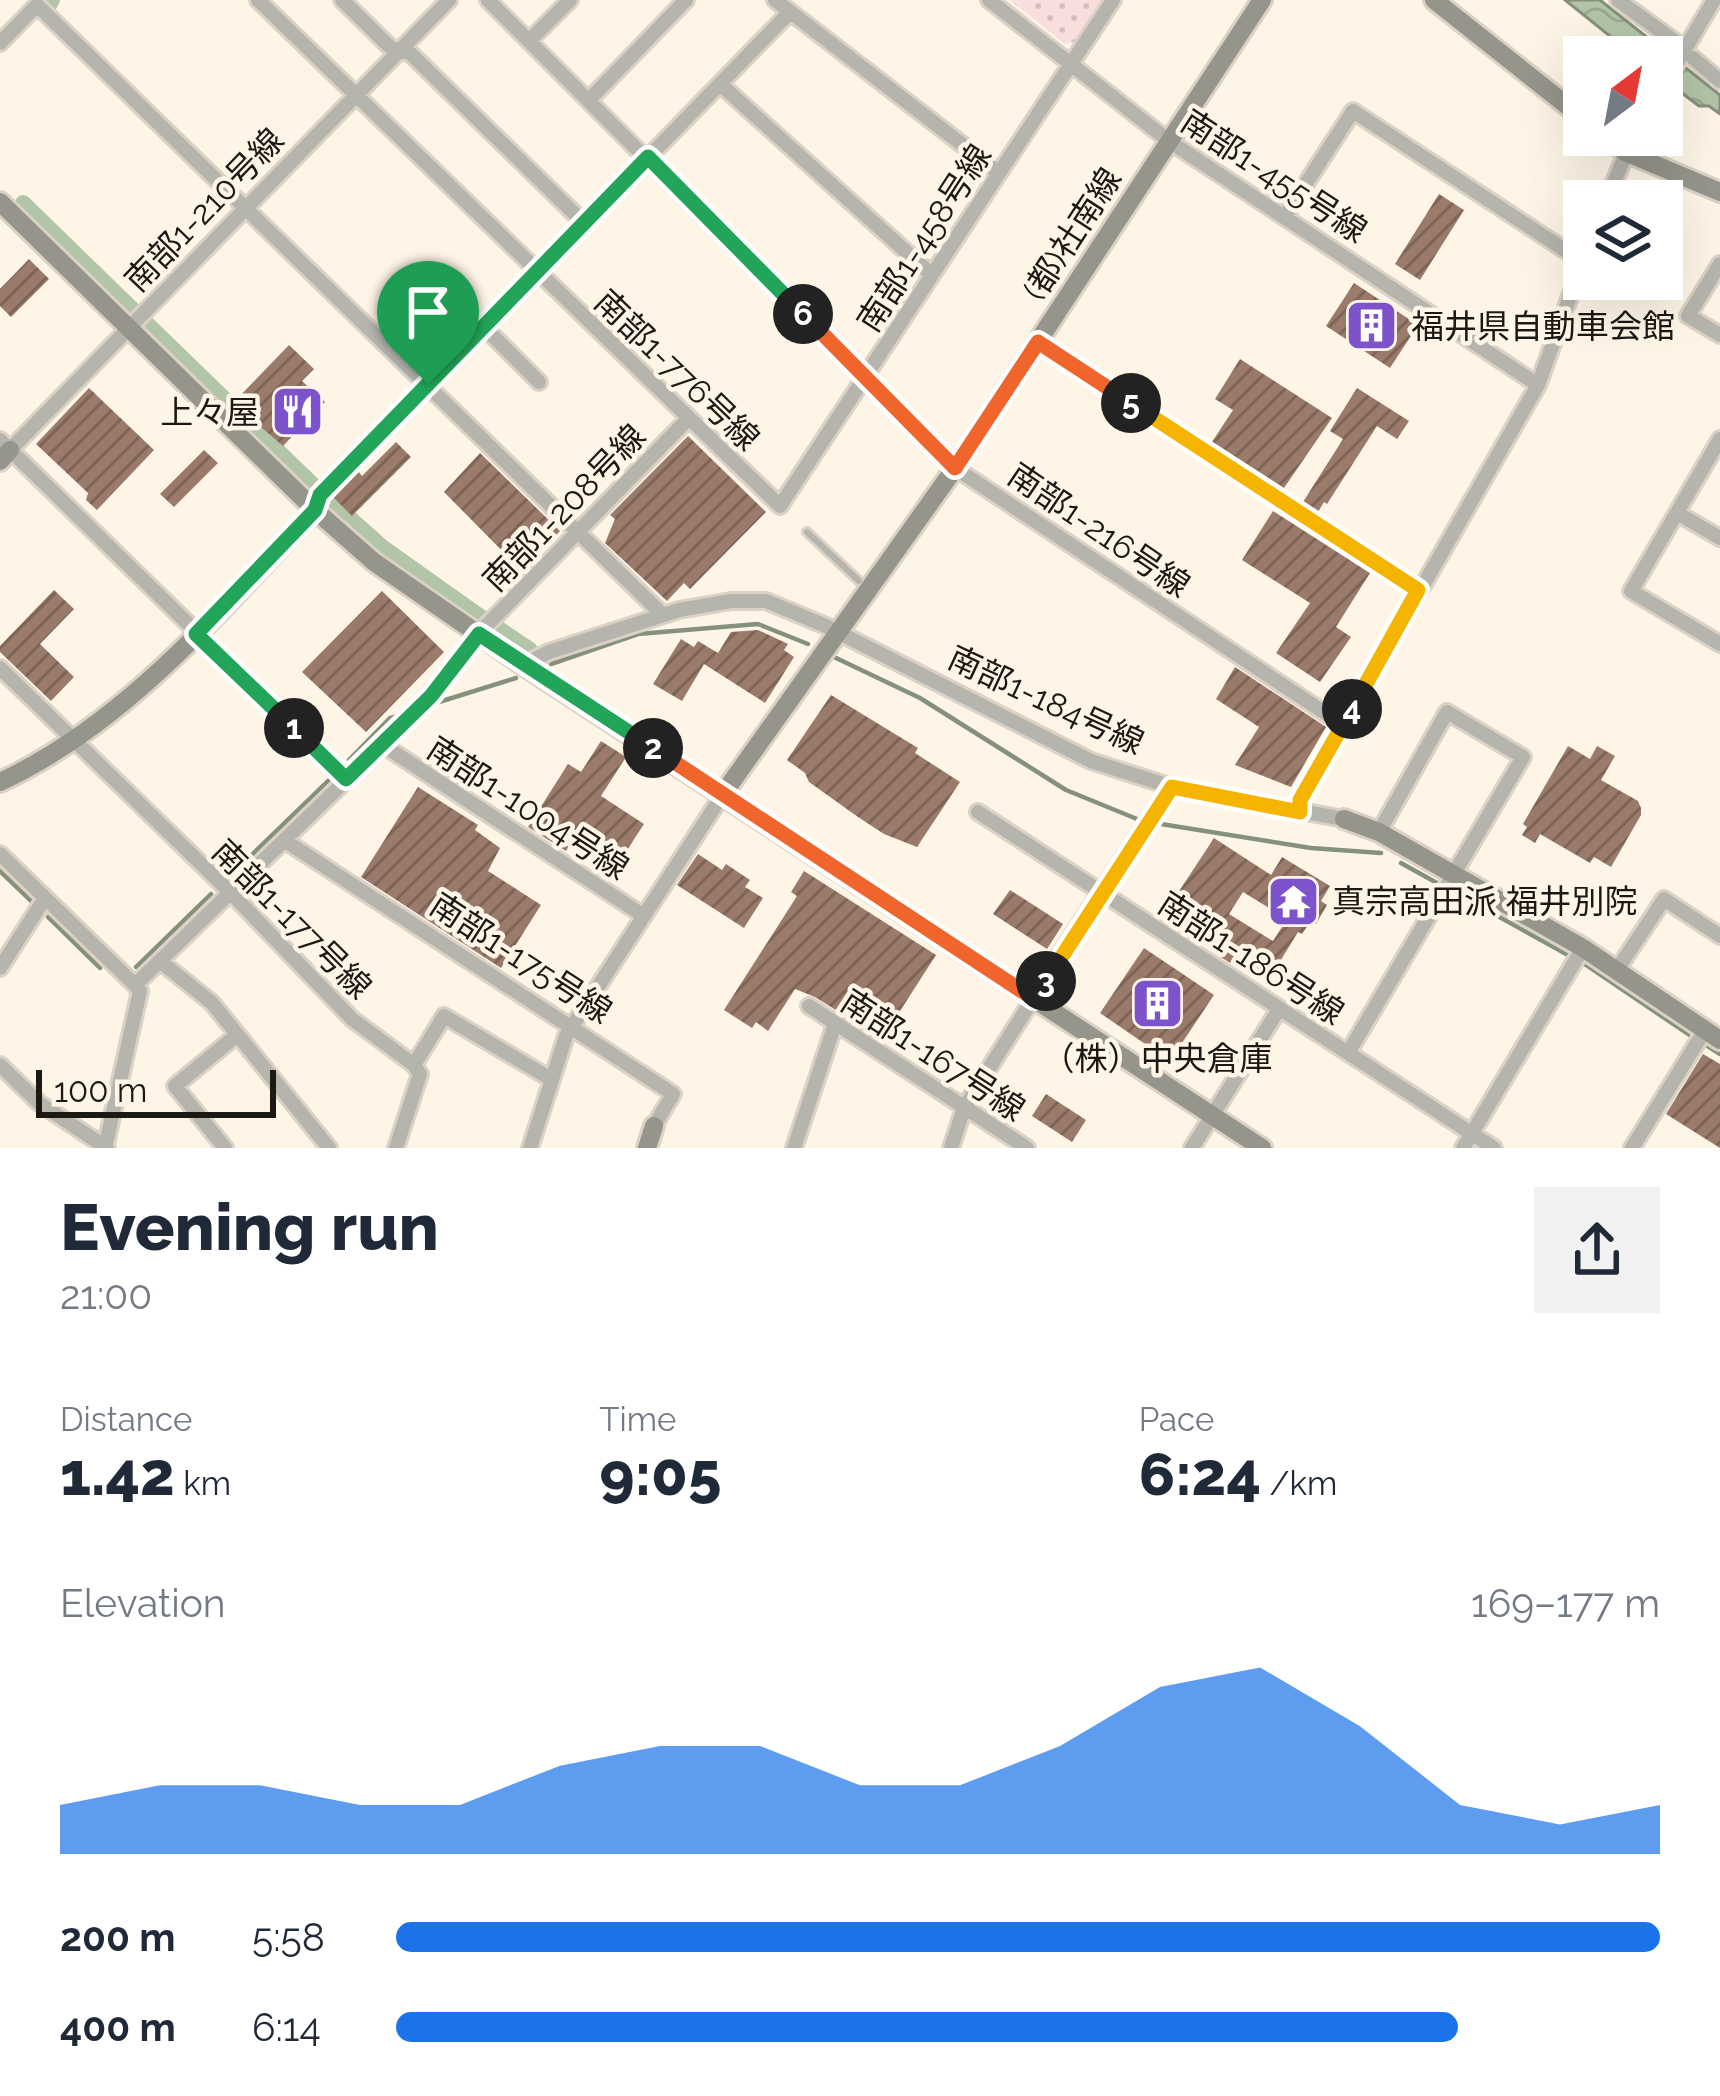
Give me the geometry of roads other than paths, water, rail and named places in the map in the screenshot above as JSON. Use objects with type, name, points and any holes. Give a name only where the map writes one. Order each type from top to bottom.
[{"type":"street","name":"南部1-776号線","points":[[258,0],[780,506]]},
{"type":"street","points":[[342,0],[392,48],[410,53],[584,224]]},
{"type":"street","name":"南部1-210号線","points":[[3,450],[130,328],[448,0]]},
{"type":"street","name":"南部1-216号線","points":[[488,0],[955,468],[1343,725]]},
{"type":"street","points":[[529,41],[570,0]]},
{"type":"street","points":[[589,100],[686,0]]},
{"type":"street","points":[[775,0],[999,173]]},
{"type":"street","name":"南部1-455号線","points":[[989,0],[1169,141],[1538,385]]},
{"type":"street","name":"南部1-458号線","points":[[780,506],[1113,0]]},
{"type":"street","name":"(都)社南線","points":[[723,794],[955,468],[1262,0]]},
{"type":"street","points":[[1434,0],[1563,102]]},
{"type":"street","points":[[1618,0],[1720,81]]},
{"type":"street","points":[[1684,51],[1714,0]]},
{"type":"street","points":[[0,43],[37,5],[663,615]]},
{"type":"street","points":[[0,782],[75,741],[196,634],[315,510],[320,495],[790,12]]},
{"type":"street","points":[[720,84],[932,275]]},
{"type":"street","points":[[1285,216],[1353,111],[1563,247]]},
{"type":"street","points":[[1653,156],[1720,192]]},
{"type":"street","points":[[0,202],[374,562],[1262,1148]]},
{"type":"street","points":[[1720,263],[1688,316],[1720,335]]},
{"type":"street","points":[[1300,812],[1300,800],[1538,385],[1569,300]]},
{"type":"street","points":[[484,327],[539,382]]},
{"type":"street","points":[[1038,342],[1418,590]]},
{"type":"street","name":"南部1-208号線","points":[[135,985],[431,696],[479,634],[688,419]]},
{"type":"street","points":[[1720,439],[1631,591],[1720,644]]},
{"type":"street","points":[[3,450],[346,779]]},
{"type":"street","points":[[1677,513],[1720,538]]},
{"type":"street","name":"南部1-184号線","points":[[524,664],[663,615],[731,601],[766,601],[837,631],[1091,761],[1172,787],[1344,819],[1379,832],[1583,948],[1712,1035]]},
{"type":"street","name":"南部1-177号線","points":[[0,668],[230,892],[352,1019],[414,1065]]},
{"type":"street","points":[[1348,1053],[1523,757],[1448,712],[1379,832]]},
{"type":"street","name":"南部1-1004号線","points":[[382,745],[644,916]]},
{"type":"street","points":[[951,1148],[964,1108],[1172,787]]},
{"type":"street","points":[[530,1148],[572,1027],[723,794]]},
{"type":"street","name":"南部1-186号線","points":[[978,812],[1494,1148]]},
{"type":"street","name":"南部1-175号線","points":[[284,840],[674,1094],[647,1148]]},
{"type":"street","points":[[0,854],[140,991],[106,1148],[39,1103],[0,1065]]},
{"type":"street","points":[[0,968],[45,898]]},
{"type":"street","points":[[1617,970],[1664,899],[1720,936]]},
{"type":"street","points":[[1463,1148],[1583,948]]},
{"type":"street","points":[[160,961],[212,1003],[329,1148]]},
{"type":"street","name":"南部1-167号線","points":[[809,1006],[1027,1148]]},
{"type":"street","points":[[1192,1148],[1280,1009]]},
{"type":"street","points":[[396,1148],[420,1074],[414,1065],[444,1016],[551,1079]]},
{"type":"street","points":[[794,1148],[836,1024]]},
{"type":"street","points":[[225,1148],[175,1086],[237,1035]]},
{"type":"street","points":[[1633,1148],[1712,1035]]},
{"type":"lane","points":[[807,532],[859,581]]},
{"type":"water","points":[[1565,0],[1600,0],[1645,36],[1610,36]]},
{"type":"water","points":[[1683,66],[1720,95],[1720,114],[1683,94]]},
{"type":"waterway","points":[[49,5],[52,0]]},
{"type":"waterway","points":[[23,203],[134,311]]},
{"type":"waterway","points":[[146,323],[315,487]]},
{"type":"waterway","points":[[327,498],[382,547],[482,618]]},
{"type":"waterway","points":[[551,664],[638,634],[758,624],[808,644]]},
{"type":"waterway","points":[[496,627],[530,650]]},
{"type":"waterway","points":[[836,658],[920,698],[1066,790],[1137,819]]},
{"type":"waterway","points":[[439,702],[516,678]]},
{"type":"waterway","points":[[349,760],[390,718],[399,716]]},
{"type":"waterway","points":[[231,875],[329,780]]},
{"type":"waterway","points":[[1161,824],[1311,848],[1381,853]]},
{"type":"waterway","points":[[1401,863],[1437,883]]},
{"type":"waterway","points":[[0,871],[31,901]]},
{"type":"waterway","points":[[1456,893],[1568,955]]},
{"type":"waterway","points":[[136,967],[211,894]]},
{"type":"waterway","points":[[48,917],[100,968]]},
{"type":"waterway","points":[[1586,965],[1691,1036]]},
{"type":"waterway","points":[[1706,1045],[1720,1054]]},
{"type":"place","name":"福井県自動車会館","points":[[1372,326]]},
{"type":"place","name":"上々屋","points":[[298,412]]},
{"type":"place","name":"真宗高田派 福井別院","points":[[1293,901]]},
{"type":"place","name":"（株）中央倉庫","points":[[1157,1004]]}]
